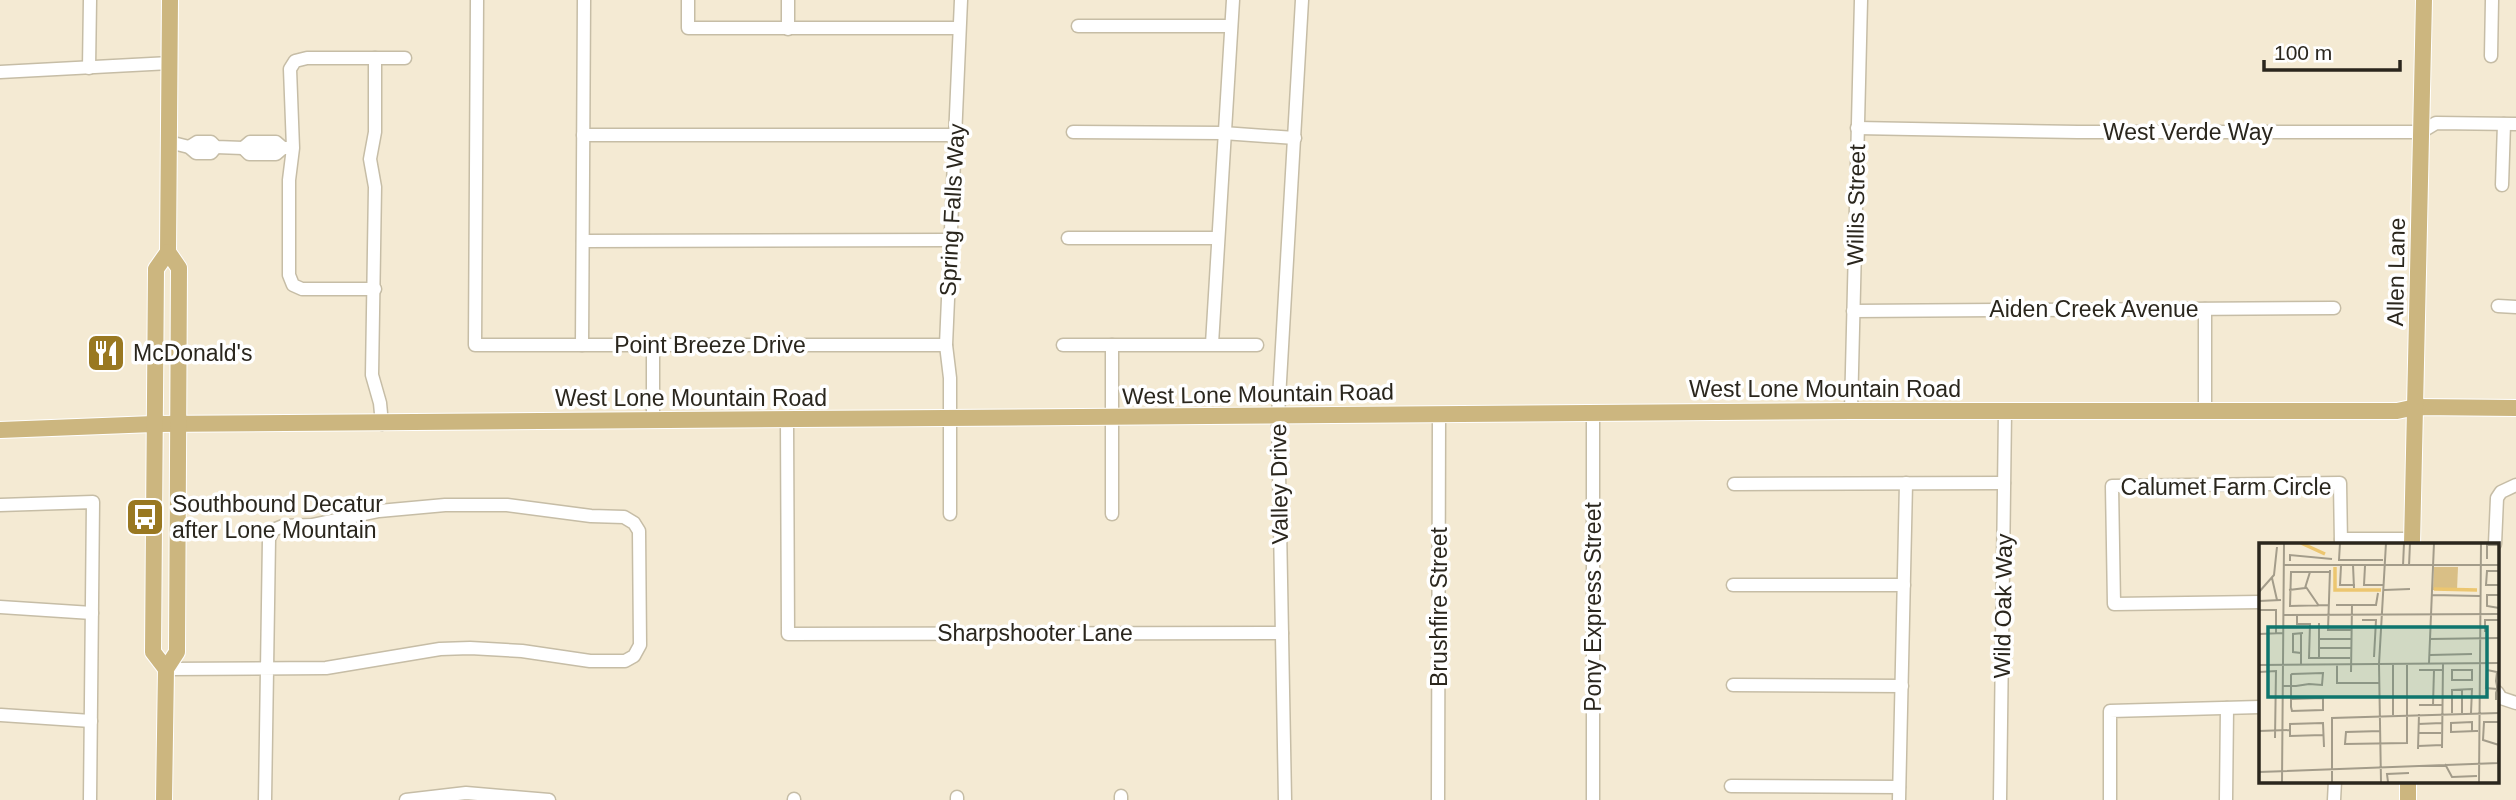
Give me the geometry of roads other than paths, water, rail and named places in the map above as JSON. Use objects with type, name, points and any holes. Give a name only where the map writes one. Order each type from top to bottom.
[{"type":"main road","points":[[166,669],[153,652],[154,424],[156,269],[168,252],[170,0]]},
{"type":"main road","name":"Allen Lane","points":[[2412,542],[2424,0]]},
{"type":"main road","points":[[164,800],[166,669],[177,652],[179,425],[179,268],[168,252]]},
{"type":"main road","name":"West Lone Mountain Road","points":[[0,430],[154,424],[1851,411],[2397,411],[2416,407],[2516,408]]},
{"type":"main road","points":[[2408,782],[2408,800]]},
{"type":"street","points":[[89,68],[90,0]]},
{"type":"street","name":"Point Breeze Drive","points":[[477,0],[475,345],[946,345]]},
{"type":"street","points":[[582,345],[584,0]]},
{"type":"street","points":[[688,0],[688,28],[960,29]]},
{"type":"street","points":[[788,0],[788,29]]},
{"type":"street","name":"Spring Falls Way","points":[[950,514],[950,378],[946,345],[961,0]]},
{"type":"street","points":[[1212,344],[1233,0]]},
{"type":"street","name":"Valley Drive","points":[[1285,800],[1278,416],[1302,0]]},
{"type":"street","name":"Willis Street","points":[[1851,411],[1861,0]]},
{"type":"street","points":[[2491,56],[2492,0]]},
{"type":"street","points":[[1078,26],[1231,26]]},
{"type":"street","points":[[375,289],[302,289],[293,285],[289,275],[290,69],[295,61],[307,58],[405,58]]},
{"type":"street","points":[[375,58],[375,132],[370,159],[375,187],[372,375],[382,424]]},
{"type":"street","points":[[0,72],[170,63]]},
{"type":"street","name":"West Verde Way","points":[[1857,128],[2078,132],[2421,132],[2436,123],[2510,124]]},
{"type":"street","points":[[2502,185],[2510,124]]},
{"type":"street","points":[[1073,132],[1223,133],[1295,138]]},
{"type":"street","points":[[583,135],[955,135]]},
{"type":"street","points":[[169,142],[189,147],[196,153],[211,153],[216,147],[243,148],[250,142],[276,142],[288,148]]},
{"type":"street","points":[[1068,238],[1218,238]]},
{"type":"street","points":[[583,241],[950,240]]},
{"type":"street","points":[[2498,306],[2516,307]]},
{"type":"street","name":"Aiden Creek Avenue","points":[[1853,311],[2334,308]]},
{"type":"street","points":[[2205,309],[2205,412]]},
{"type":"street","points":[[653,345],[653,421]]},
{"type":"street","points":[[1063,345],[1257,345]]},
{"type":"street","points":[[1112,345],[1112,513]]},
{"type":"street","name":"Wild Oak Way","points":[[2000,800],[2005,412]]},
{"type":"street","name":"Pony Express Street","points":[[1593,800],[1594,413]]},
{"type":"street","name":"Brushfire Street","points":[[1438,800],[1439,415]]},
{"type":"street","name":"Sharpshooter Lane","points":[[787,421],[788,634],[1282,633]]},
{"type":"street","points":[[1731,786],[1899,794],[1906,483]]},
{"type":"street","points":[[1734,484],[2004,483]]},
{"type":"street","name":"Calumet Farm Circle","points":[[2259,602],[2114,604],[2112,486],[2340,483],[2341,542],[2412,542]]},
{"type":"street","points":[[2495,543],[2495,505],[2501,492],[2516,485]]},
{"type":"street","points":[[0,505],[93,502],[90,800]]},
{"type":"street","points":[[166,669],[266,670],[326,668],[440,649],[522,650],[590,661],[625,661],[634,656],[640,645],[639,531],[634,523],[624,517],[591,516],[507,505],[445,505],[379,511],[312,525],[283,526],[273,530],[269,539],[266,670],[265,800]]},
{"type":"street","points":[[1733,585],[1904,584]]},
{"type":"street","points":[[0,607],[92,613]]},
{"type":"street","points":[[1733,685],[1902,686]]},
{"type":"street","points":[[2499,695],[2516,703]]},
{"type":"street","points":[[2110,800],[2110,712],[2259,707]]},
{"type":"street","points":[[2226,800],[2227,708]]},
{"type":"street","points":[[1,715],[91,721]]},
{"type":"street","points":[[2334,800],[2335,782]]},
{"type":"street","points":[[406,800],[466,793],[549,800]]},
{"type":"place","name":"McDonald's","points":[[106,353]]},
{"type":"place","name":"Southbound Decatur after Lone Mountain","points":[[145,517]]}]
